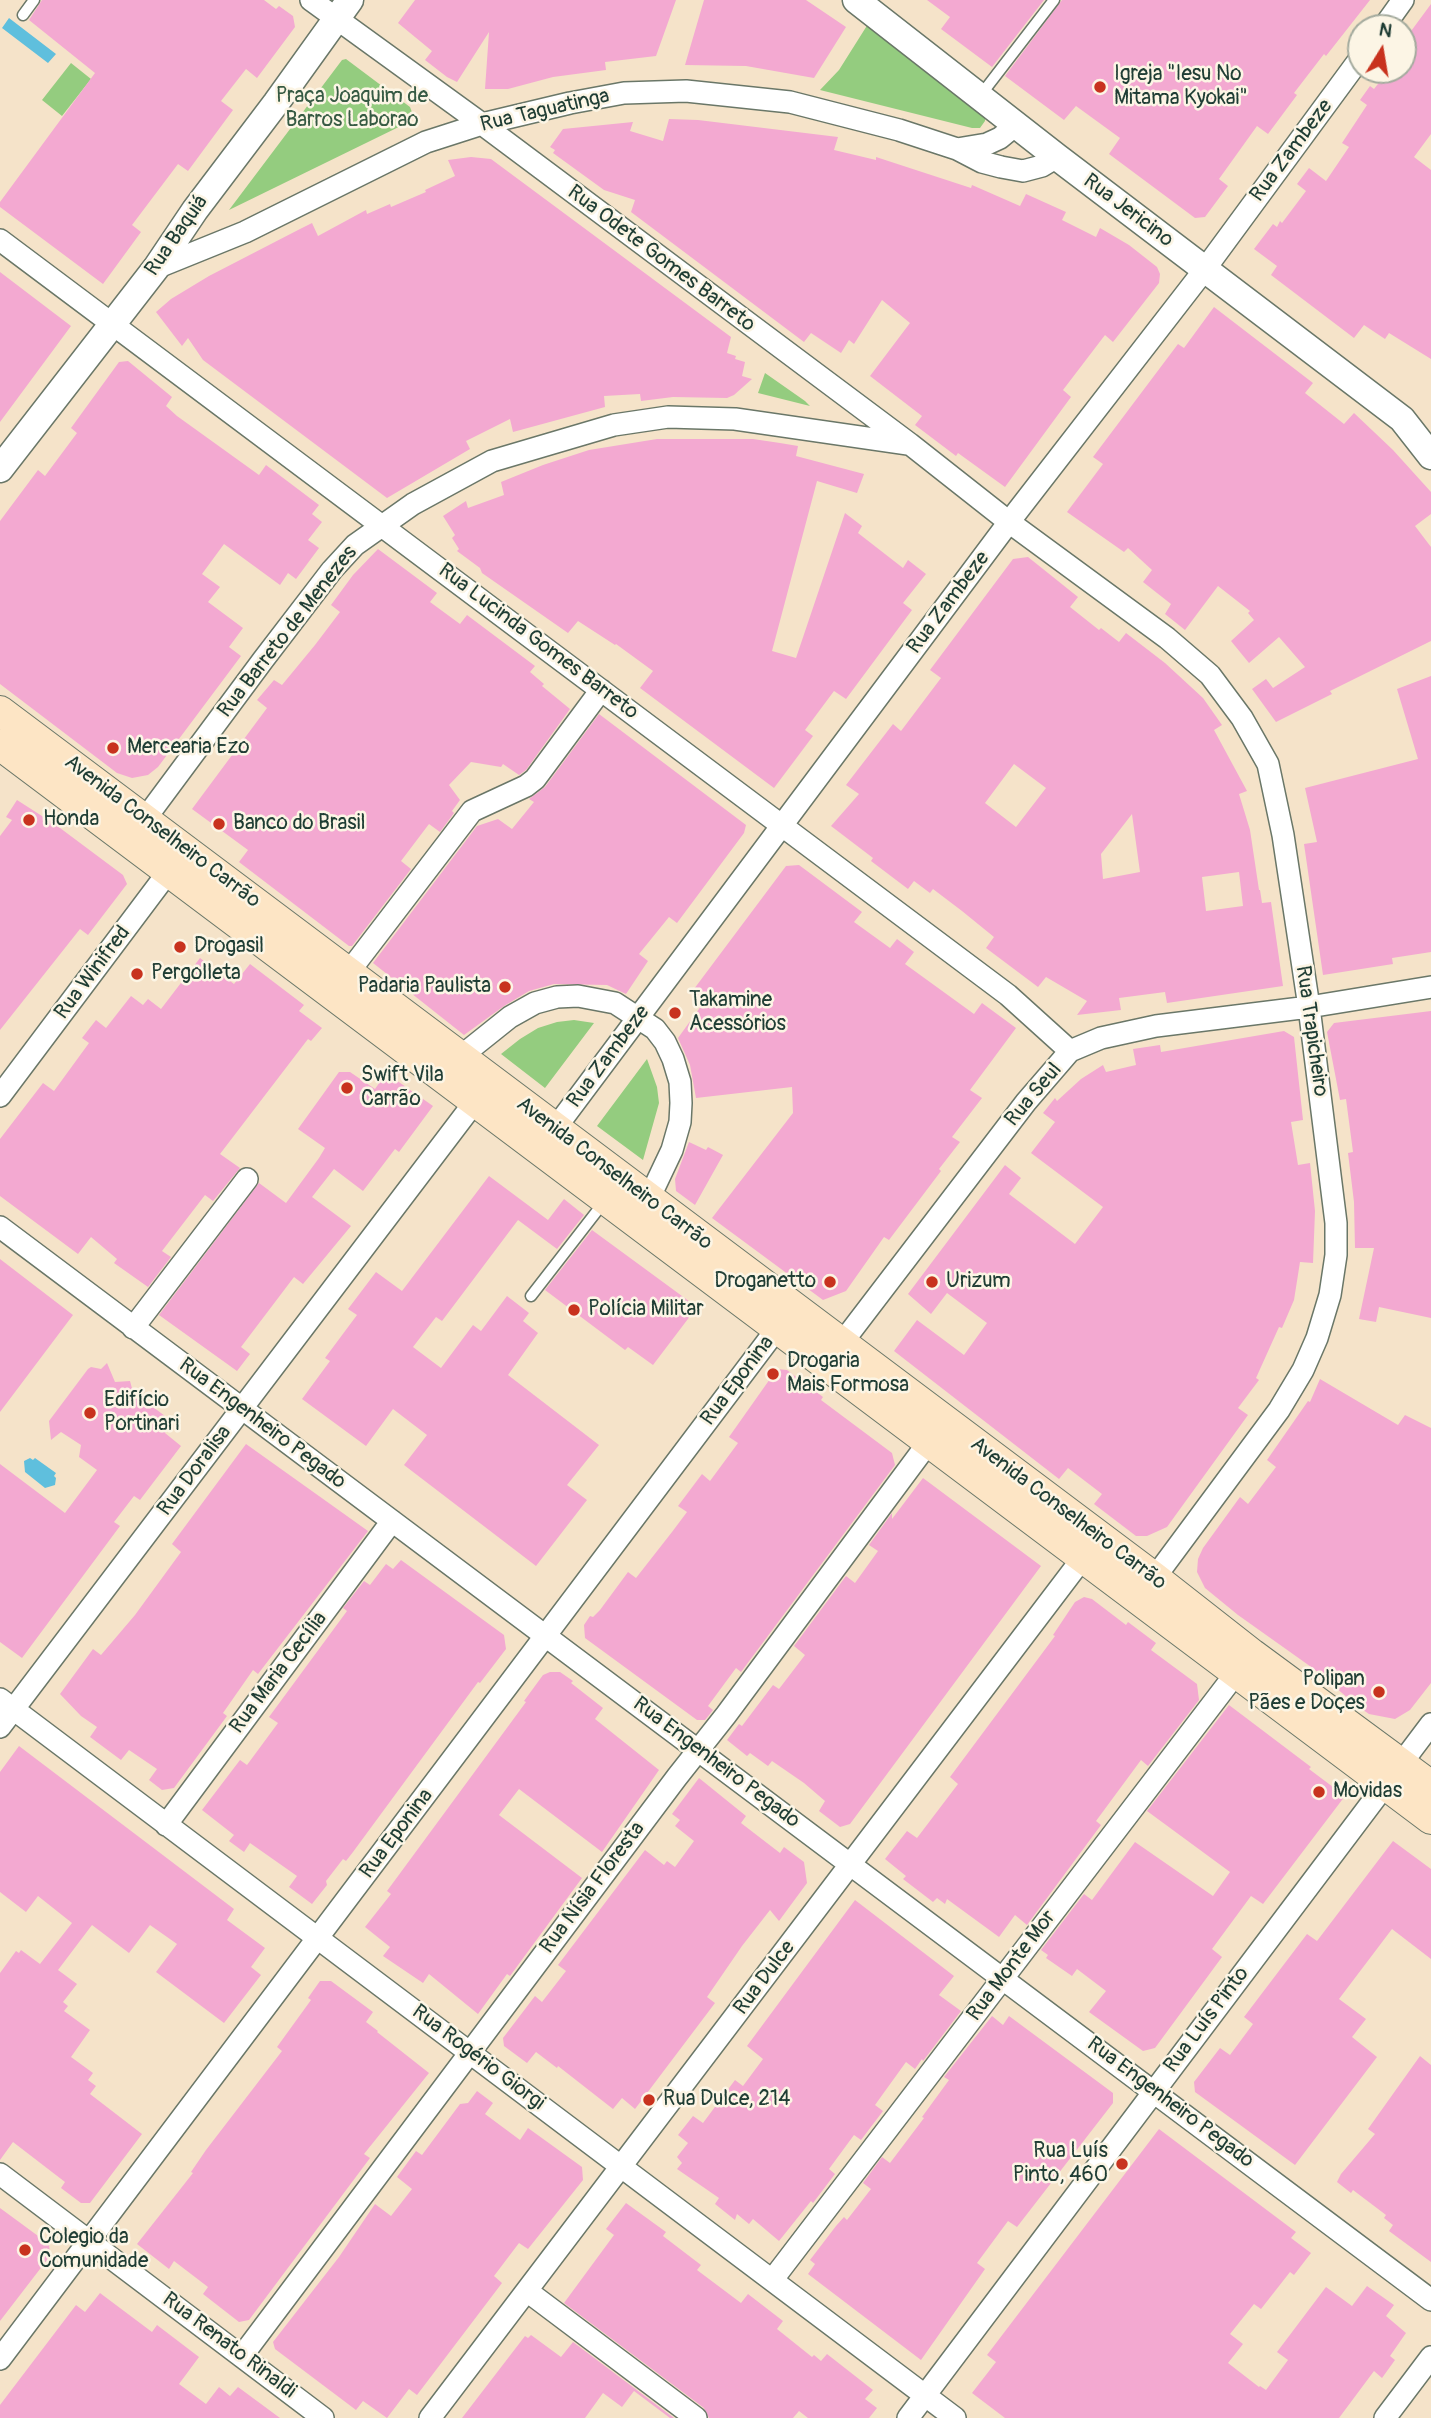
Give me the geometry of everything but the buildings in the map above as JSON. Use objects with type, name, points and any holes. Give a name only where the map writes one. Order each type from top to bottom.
[{"type":"main road","name":"Avenida Conselheiro Carrão","points":[[0,711],[145,819],[177,861],[1393,1774],[1431,1819]]},
{"type":"main road","name":"Avenida Conselheiro Carrão","points":[[0,746],[348,973],[451,1067]]},
{"type":"main road","name":"Avenida Conselheiro Carrão","points":[[547,1139],[606,1200],[643,1211]]},
{"type":"main road","name":"Avenida Conselheiro Carrão","points":[[1393,1774],[1431,1786]]},
{"type":"street","name":"Rua Odete Gomes Barreto","points":[[311,0],[343,9],[482,124],[910,444],[1009,522]]},
{"type":"street","name":"Rua Jericino","points":[[870,4],[1056,157],[1402,419],[1431,456]]},
{"type":"street","name":"Rua Baquiá","points":[[0,469],[156,268],[195,210],[343,9]]},
{"type":"street","name":"Rua Zambeze","points":[[547,1139],[1347,76]]},
{"type":"street","name":"Rua Taguatinga","points":[[156,268],[245,232],[426,142],[482,124],[624,93],[686,91],[790,102],[900,130],[957,149],[982,162],[1023,171],[1042,166],[1056,157]]},
{"type":"street","name":"Rua Taguatinga","points":[[957,149],[987,144],[1000,138],[1017,124]]},
{"type":"street","name":"Rua Lucinda Gomes Barreto","points":[[0,240],[1008,995],[1070,1051]]},
{"type":"street","name":"Rua Barreto de Menezes","points":[[145,819],[331,570],[355,545],[413,504],[492,461],[627,423],[668,417],[735,419],[910,444]]},
{"type":"street","name":"Rua Jericino","points":[[1402,419],[1431,431]]},
{"type":"street","name":"Rua Trapicheiro","points":[[1009,522],[1167,638],[1210,675],[1242,718],[1268,764],[1283,835],[1309,1007],[1336,1223],[1336,1255],[1330,1295],[1308,1360],[1279,1410],[1147,1589]]},
{"type":"street","points":[[348,973],[472,811],[526,786],[535,779],[601,690]]},
{"type":"street","name":"Rua Winifred","points":[[0,1096],[177,861]]},
{"type":"street","name":"Rua Seul","points":[[833,1354],[1027,1102],[1070,1051],[1101,1038],[1156,1026],[1309,1007],[1431,987]]},
{"type":"street","points":[[451,1067],[510,1017],[536,1003],[557,997],[596,998],[615,1003],[655,1029],[665,1042],[680,1082],[680,1122],[672,1150],[643,1211]]},
{"type":"street","name":"Rua Doralisa","points":[[0,1727],[7,1704],[242,1409],[482,1091]]},
{"type":"street","points":[[133,1328],[247,1179]]},
{"type":"street","name":"Rua Engenheiro Pegado","points":[[0,1227],[1431,2300]]},
{"type":"street","name":"Rua Eponina","points":[[0,2359],[785,1318]]},
{"type":"street","name":"Rua Nísia Floresta","points":[[242,2356],[937,1432]]},
{"type":"street","name":"Rua Maria Cecília","points":[[166,1825],[393,1521]]},
{"type":"street","name":"Rua Dulce","points":[[430,2418],[1091,1547]]},
{"type":"street","name":"Rua Monte Mor","points":[[773,2280],[1244,1664]]},
{"type":"street","name":"Rua Rogério Giorgi","points":[[7,1704],[955,2418]]},
{"type":"street","name":"Rua Luís Pinto","points":[[908,2418],[1431,1724]]},
{"type":"street","name":"Rua Renato Rinaldi","points":[[0,2174],[323,2418]]},
{"type":"street","points":[[527,2291],[696,2418]]},
{"type":"street","points":[[1385,2418],[1431,2357]]},
{"type":"lane","points":[[23,15],[34,0]]},
{"type":"lane","points":[[980,96],[1054,0]]},
{"type":"lane","points":[[531,1296],[606,1200]]},
{"type":"green space","points":[[868,24],[985,114],[985,121],[980,128],[820,90],[839,70]]},
{"type":"green space","name":"Praça Joaquim de Barros Laborao","points":[[346,59],[410,107],[413,115],[411,121],[229,210],[342,60]]},
{"type":"green space","points":[[71,63],[91,79],[62,116],[42,100]]},
{"type":"green space","points":[[765,373],[805,401],[810,406],[758,393]]},
{"type":"green space","points":[[574,1020],[594,1023],[545,1088],[501,1054],[538,1028]]},
{"type":"green space","points":[[647,1059],[657,1087],[659,1103],[643,1160],[597,1126]]},
{"type":"water","points":[[9,18],[56,54],[48,63],[2,28]]},
{"type":"water","points":[[35,1458],[56,1473],[55,1485],[45,1488],[25,1472],[24,1461]]},
{"type":"place","name":"Igreja \"Iesu No Mitama Kyokai\"","points":[[1100,87]]},
{"type":"place","name":"Mercearia Ezo","points":[[113,748]]},
{"type":"place","name":"Honda","points":[[29,820]]},
{"type":"place","name":"Banco do Brasil","points":[[219,824]]},
{"type":"place","name":"Drogasil","points":[[180,947]]},
{"type":"place","name":"Pergolleta","points":[[137,974]]},
{"type":"place","name":"Padaria Paulista","points":[[505,987]]},
{"type":"place","name":"Takamine Acessórios","points":[[675,1013]]},
{"type":"place","name":"Swift Vila Carrão","points":[[347,1088]]},
{"type":"place","name":"Droganetto","points":[[830,1282]]},
{"type":"place","name":"Urizum","points":[[932,1282]]},
{"type":"place","name":"Polícia Militar","points":[[574,1310]]},
{"type":"place","name":"Drogaria Mais Formosa","points":[[773,1374]]},
{"type":"place","name":"Edifício Portinari","points":[[90,1413]]},
{"type":"place","name":"Polipan Pães e Doçes","points":[[1379,1692]]},
{"type":"place","name":"Movidas","points":[[1319,1792]]},
{"type":"place","name":"Rua Dulce, 214","points":[[649,2100]]},
{"type":"place","name":"Rua Luís Pinto, 460","points":[[1122,2164]]},
{"type":"place","name":"Colegio da Comunidade","points":[[25,2250]]}]
